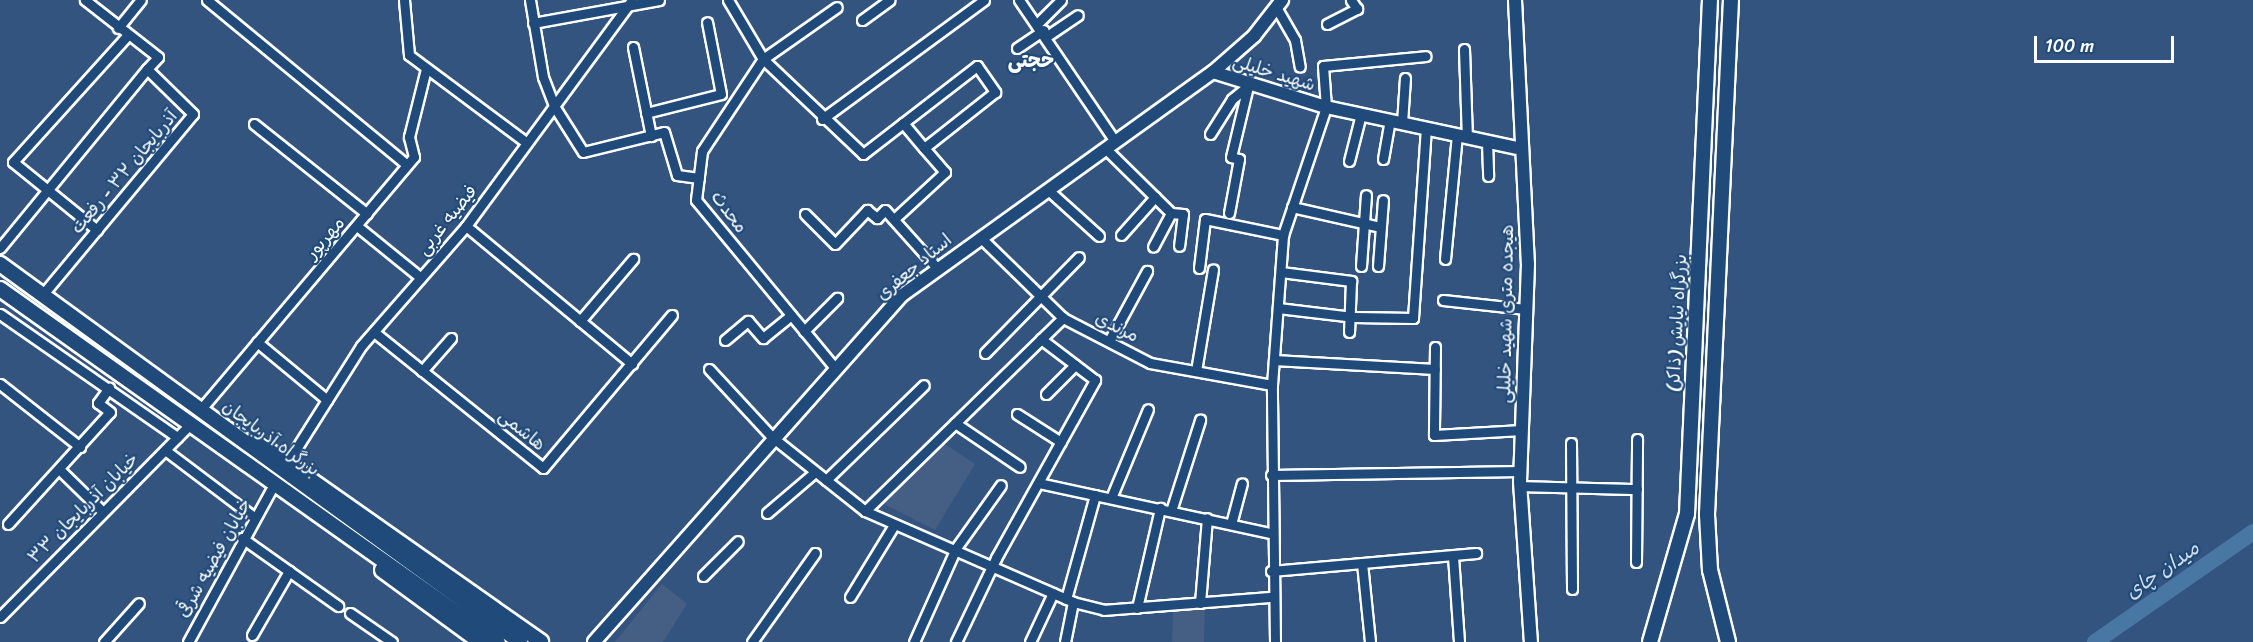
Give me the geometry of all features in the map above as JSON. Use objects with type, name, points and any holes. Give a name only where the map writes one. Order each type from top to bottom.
[{"type":"highway","name":"بزرگراه نیایش (ذاکر)","points":[[1650,642],[1687,514],[1710,0]]},
{"type":"highway","points":[[1728,642],[1710,570],[1707,514],[1731,0]]},
{"type":"highway","name":"بزرگراه آذربایجان","points":[[0,264],[222,425],[527,639]]},
{"type":"highway","name":"بزرگراه آذربایجان","points":[[0,289],[498,642]]},
{"type":"highway","points":[[222,425],[289,460],[527,639],[542,642]]},
{"type":"highway","points":[[212,438],[271,490],[480,642]]},
{"type":"highway","points":[[1641,642],[1660,612]]},
{"type":"main road","name":"هیجده متری شهید خلیلی","points":[[1515,0],[1518,148],[1527,224],[1521,486],[1531,642]]},
{"type":"main road","name":"استاد جعفری","points":[[594,642],[772,437],[902,296],[980,237],[1213,72],[1279,4]]},
{"type":"main road","name":"شهید خلیلی","points":[[1213,72],[1248,86],[1326,107]]},
{"type":"main road","points":[[1326,107],[1518,148]]},
{"type":"street","points":[[0,248],[158,57],[127,36],[85,0]]},
{"type":"street","points":[[118,28],[141,0]]},
{"type":"street","points":[[207,0],[407,165],[414,157],[409,137],[426,69]]},
{"type":"street","points":[[404,0],[409,55],[527,143]]},
{"type":"street","points":[[530,0],[533,23],[554,106],[583,152],[664,132],[677,175],[699,178]]},
{"type":"street","points":[[533,23],[630,3],[659,0]]},
{"type":"street","points":[[728,0],[763,59],[822,119],[862,154],[977,66],[995,92],[924,148]]},
{"type":"street","points":[[862,20],[890,0]]},
{"type":"street","points":[[822,119],[984,0]]},
{"type":"street","points":[[1019,0],[1043,29],[1110,145],[1171,213],[1183,214],[1179,246]]},
{"type":"street","points":[[1043,29],[1061,0]]},
{"type":"street","points":[[1327,24],[1357,9],[1351,0]]},
{"type":"street","name":"فیضیه غربی","points":[[289,460],[374,332],[466,226],[630,3]]},
{"type":"street","points":[[1279,4],[1295,40],[1300,68]]},
{"type":"street","points":[[763,59],[837,7]]},
{"type":"street","points":[[1017,48],[1043,29],[1078,15]]},
{"type":"street","points":[[646,113],[721,93],[707,22]]},
{"type":"street","points":[[97,230],[13,162],[127,36]]},
{"type":"street","points":[[633,47],[651,136]]},
{"type":"street","points":[[1445,259],[1462,136],[1464,49]]},
{"type":"street","points":[[1275,642],[1271,597],[1272,385],[1283,235],[1326,107],[1323,66],[1426,56]]},
{"type":"street","name":"محدث","points":[[763,59],[702,151],[696,200],[835,368]]},
{"type":"street","name":"آذربایجان ۳۲ - رفعت","points":[[43,294],[193,114],[147,69]]},
{"type":"street","points":[[1383,159],[1396,121],[1405,78]]},
{"type":"street","points":[[1210,134],[1232,99],[1248,86]]},
{"type":"street","points":[[1228,213],[1239,159],[1231,157],[1248,86]]},
{"type":"street","points":[[1349,161],[1361,114]]},
{"type":"street","points":[[894,219],[945,172],[903,123]]},
{"type":"street","points":[[254,124],[367,214]]},
{"type":"street","points":[[1278,308],[1350,317],[1413,318],[1426,128]]},
{"type":"street","points":[[1487,142],[1488,176]]},
{"type":"street","name":"مهرپور","points":[[201,409],[407,165]]},
{"type":"street","points":[[1047,189],[1099,236]]},
{"type":"street","points":[[1361,266],[1366,195]]},
{"type":"street","points":[[1121,235],[1155,197]]},
{"type":"street","points":[[1377,266],[1383,200]]},
{"type":"street","points":[[1292,207],[1380,227]]},
{"type":"street","points":[[805,214],[836,244],[867,210],[877,218],[885,210],[938,268]]},
{"type":"street","points":[[1153,247],[1171,213]]},
{"type":"street","points":[[1199,268],[1205,219],[1283,235]]},
{"type":"street","points":[[357,226],[421,278]]},
{"type":"street","points":[[466,226],[632,364],[672,315]]},
{"type":"street","name":"مرندی","points":[[980,237],[1063,318],[1150,363],[1272,385]]},
{"type":"street","points":[[985,353],[1079,256]]},
{"type":"street","points":[[580,321],[633,259]]},
{"type":"street","points":[[1196,370],[1213,269]]},
{"type":"street","points":[[1109,341],[1147,271]]},
{"type":"street","points":[[1281,272],[1351,281],[1349,332]]},
{"type":"street","points":[[804,331],[837,298]]},
{"type":"street","points":[[1443,300],[1526,309]]},
{"type":"street","points":[[0,314],[177,437]]},
{"type":"street","points":[[725,340],[748,321],[764,338],[791,315]]},
{"type":"street","points":[[865,511],[1063,318]]},
{"type":"street","name":"هاشمی","points":[[374,332],[543,468],[632,364]]},
{"type":"street","points":[[422,371],[451,338]]},
{"type":"street","points":[[956,642],[994,562],[1095,380],[1041,339]]},
{"type":"street","points":[[257,342],[327,400]]},
{"type":"street","points":[[1435,347],[1434,435],[1522,430]]},
{"type":"street","points":[[1274,360],[1435,369]]},
{"type":"street","points":[[1046,394],[1075,365]]},
{"type":"street","points":[[709,369],[772,437],[865,511],[894,525],[994,562],[1069,601],[1104,610],[1271,597]]},
{"type":"street","points":[[0,384],[80,447]]},
{"type":"street","points":[[826,480],[924,385]]},
{"type":"street","points":[[8,524],[60,470],[110,412],[98,403],[109,388]]},
{"type":"street","points":[[1111,498],[1148,409]]},
{"type":"street","points":[[1017,414],[1061,442]]},
{"type":"street","points":[[1171,511],[1200,420]]},
{"type":"street","name":"خیابان آذربایجان ۳۳","points":[[0,617],[191,423]]},
{"type":"street","points":[[955,423],[1020,467]]},
{"type":"street","points":[[1636,562],[1637,439]]},
{"type":"street","points":[[1571,443],[1569,487],[1572,589]]},
{"type":"street","points":[[165,450],[254,517]]},
{"type":"street","points":[[60,470],[103,512]]},
{"type":"street","points":[[1271,475],[1521,471]]},
{"type":"street","points":[[767,513],[815,472]]},
{"type":"street","points":[[1039,483],[1271,533]]},
{"type":"street","points":[[1231,524],[1242,483]]},
{"type":"street","points":[[914,642],[956,548],[1001,485]]},
{"type":"street","points":[[1521,486],[1637,489]]},
{"type":"street","name":"خیابان فیضیه شرقی","points":[[188,642],[242,538],[271,490]]},
{"type":"street","points":[[1065,642],[1069,601],[1095,495]]},
{"type":"street","points":[[1137,608],[1160,508]]},
{"type":"street","points":[[1200,603],[1207,518]]},
{"type":"street","points":[[850,597],[894,525]]},
{"type":"street","points":[[242,538],[338,606]]},
{"type":"street","points":[[703,576],[738,542]]},
{"type":"street","points":[[1271,571],[1476,553]]},
{"type":"street","points":[[755,641],[815,554]]},
{"type":"street","points":[[1453,555],[1459,642]]},
{"type":"street","points":[[1362,564],[1370,642]]},
{"type":"street","points":[[252,635],[289,571]]},
{"type":"street","points":[[1030,642],[1053,593]]},
{"type":"street","points":[[104,642],[139,603]]},
{"type":"street","points":[[351,613],[392,642]]},
{"type":"shaded area","points":[[939,440],[975,464],[935,530],[880,502]]},
{"type":"shaded area","points":[[662,584],[687,604],[663,642],[615,642]]},
{"type":"shaded area","points":[[1205,608],[1204,642],[1172,642],[1173,610]]},
{"type":"waterway","name":"میدان چای","points":[[2095,642],[2253,532]]},
{"type":"district","name":"حجتی","points":[[1031,60]]}]
